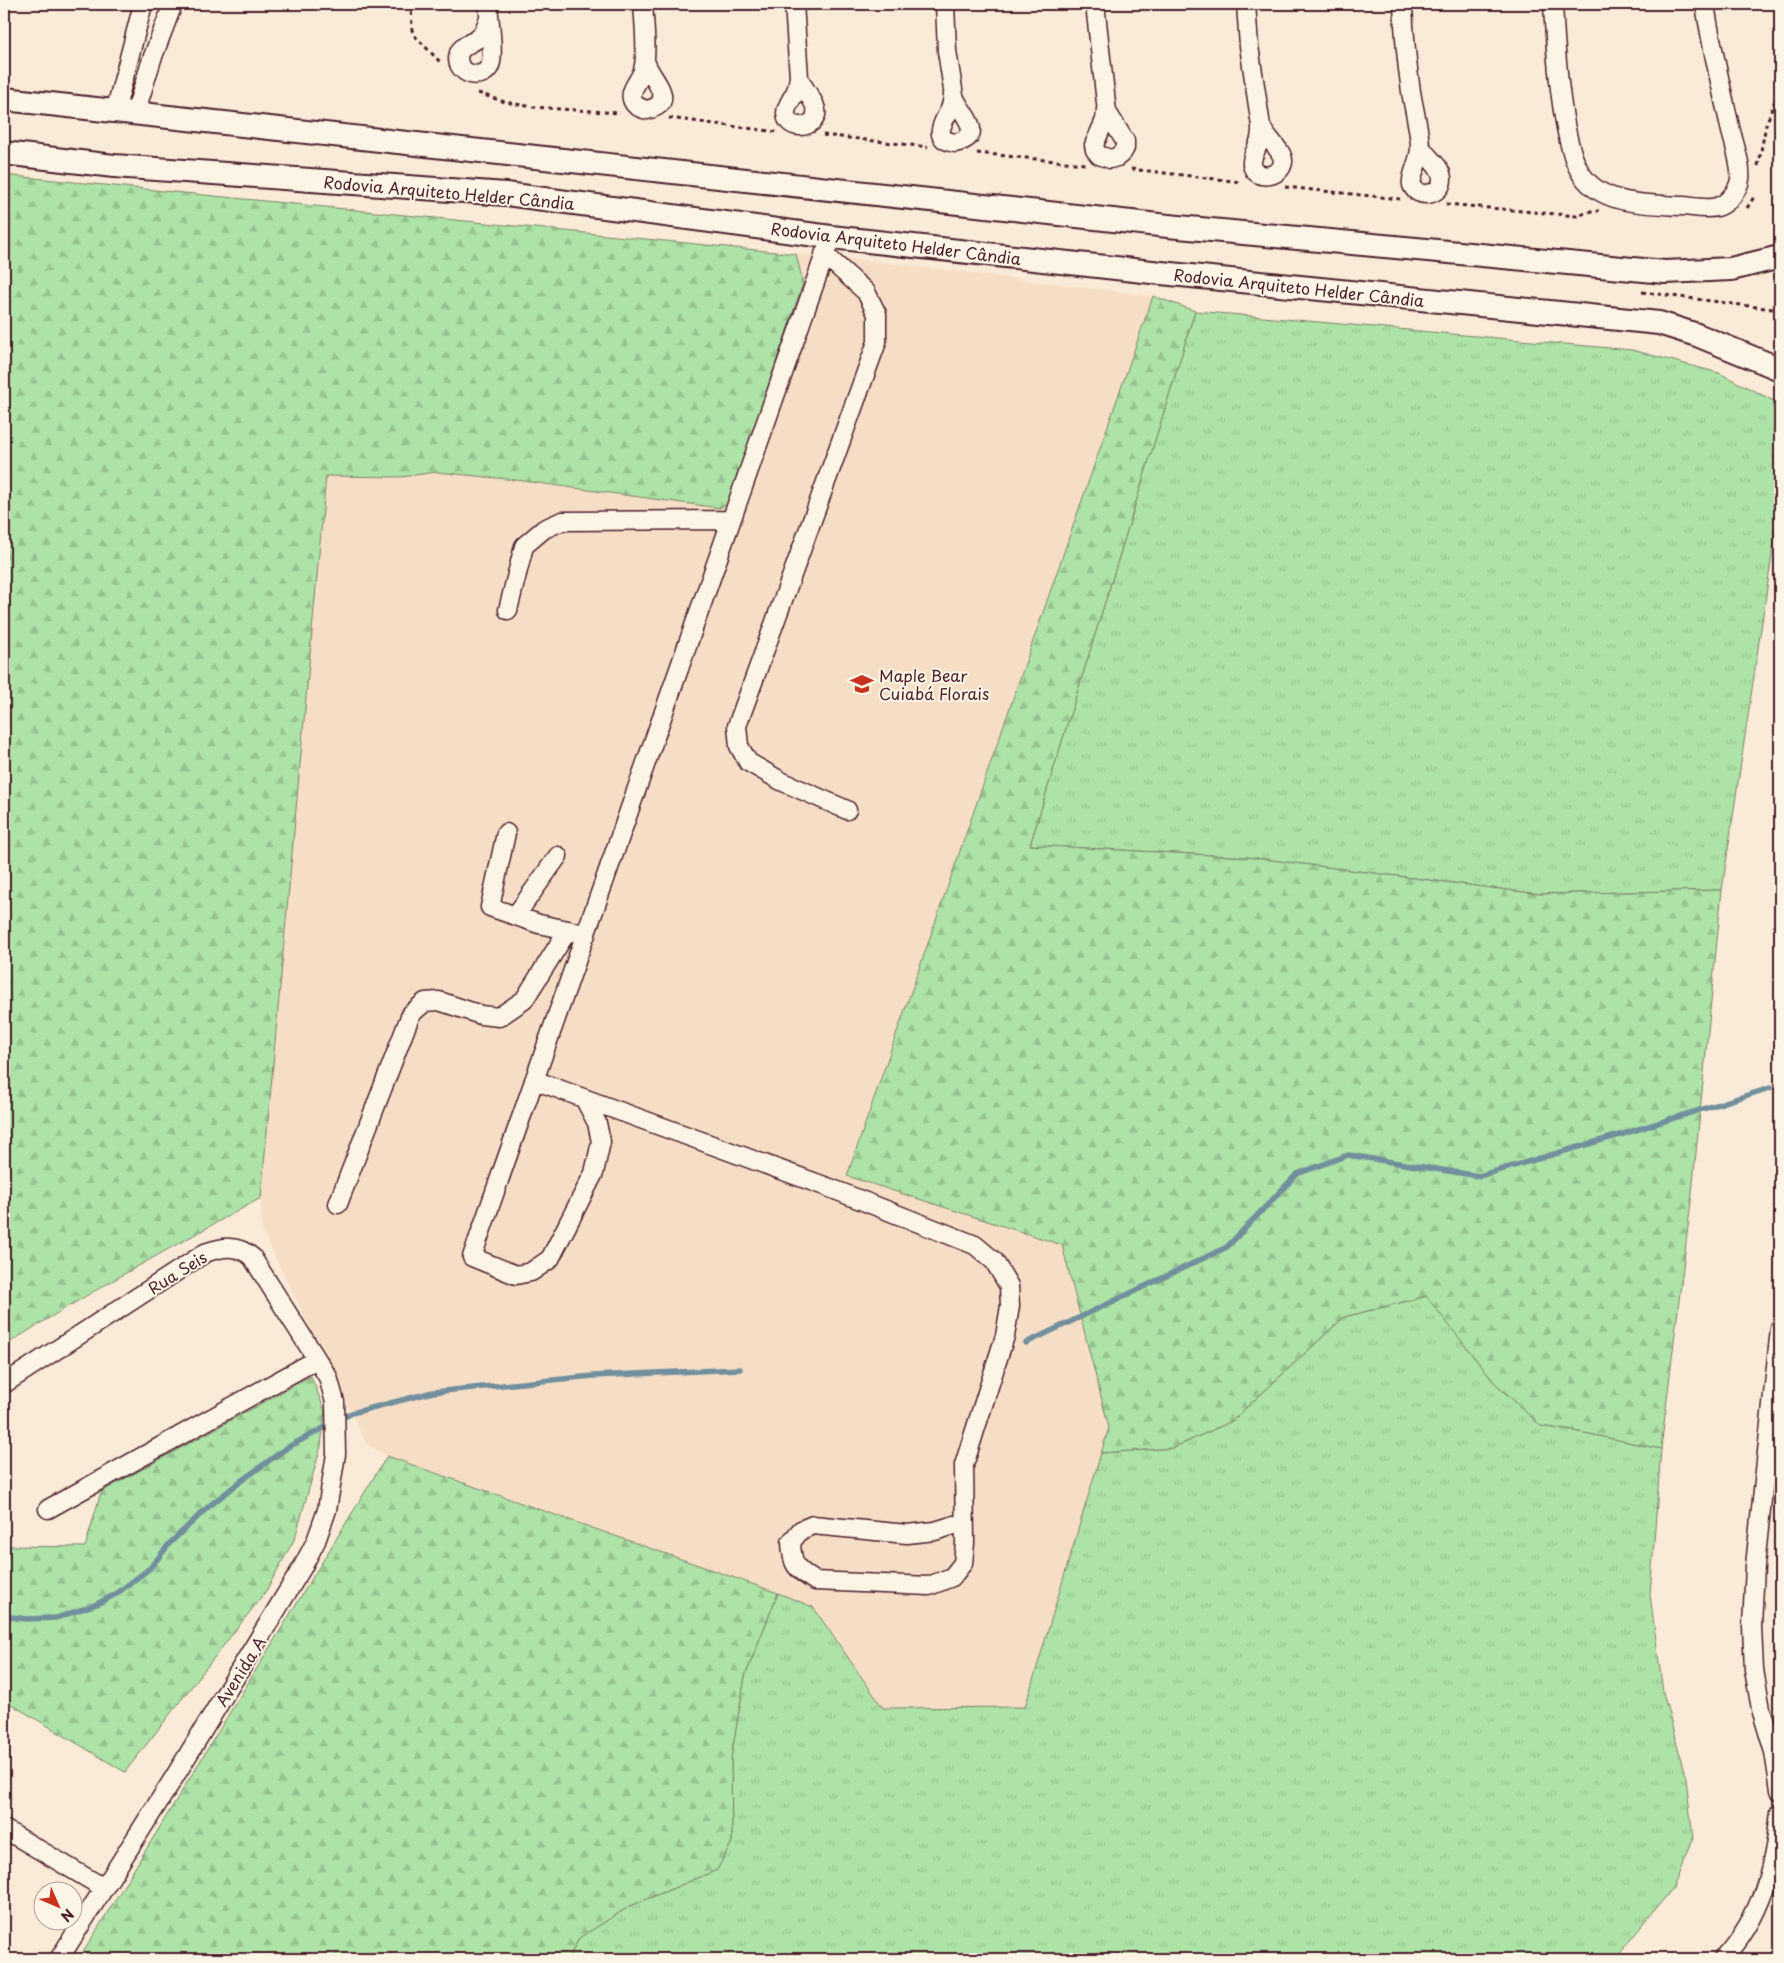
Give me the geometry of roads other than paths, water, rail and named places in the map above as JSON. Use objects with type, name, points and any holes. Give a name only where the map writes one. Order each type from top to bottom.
[{"type":"main road","points":[[4,99],[1158,224],[1665,272],[1731,269],[1780,257]]},
{"type":"main road","name":"Rodovia Arquiteto Helder Cândia","points":[[4,153],[114,166],[506,194],[827,246],[1161,273],[1659,324],[1697,335],[1780,369]]},
{"type":"street","points":[[125,113],[143,4]]},
{"type":"street","points":[[125,113],[152,59],[171,4]]},
{"type":"street","points":[[643,4],[645,60]]},
{"type":"street","points":[[794,4],[799,77]]},
{"type":"street","points":[[945,4],[947,51],[953,93]]},
{"type":"street","points":[[1095,4],[1106,109]]},
{"type":"street","points":[[1246,4],[1249,46],[1261,126]]},
{"type":"street","points":[[1403,4],[1410,82],[1420,145]]},
{"type":"street","points":[[1553,4],[1564,109],[1572,156],[1582,175],[1594,188],[1626,200],[1661,206],[1705,208],[1725,204],[1734,193],[1740,180],[1705,4]]},
{"type":"street","points":[[584,1098],[597,1123],[601,1142],[594,1173],[550,1259],[531,1272],[516,1275],[472,1257],[827,246]]},
{"type":"street","points":[[827,246],[866,292],[877,314],[878,342],[737,726],[739,746],[748,762],[781,782],[847,810]]},
{"type":"street","points":[[508,610],[524,546],[544,529],[562,521],[731,520]]},
{"type":"street","points":[[506,833],[490,908],[539,924],[586,935]]},
{"type":"street","points":[[516,915],[558,856]]},
{"type":"street","points":[[338,1204],[411,1014],[425,1002],[439,1001],[481,1015],[499,1017],[524,1000],[568,930]]},
{"type":"street","points":[[534,1080],[830,1188],[976,1245],[994,1261],[1009,1286],[1010,1306],[1005,1336],[964,1465],[966,1543],[963,1563],[952,1577],[929,1586],[815,1581],[803,1573],[792,1561],[791,1542],[800,1530],[813,1526],[907,1534],[935,1530],[964,1522]]},
{"type":"street","name":"Rua Seis","points":[[4,1384],[205,1253],[222,1247],[236,1248],[252,1257],[316,1360]]},
{"type":"street","points":[[1780,1328],[1755,1566],[1752,1626],[1754,1670],[1761,1709],[1774,1752],[1780,1791]]},
{"type":"street","points":[[48,1509],[316,1360]]},
{"type":"street","name":"Avenida A","points":[[59,1959],[268,1625],[316,1541],[332,1485],[337,1427],[336,1402],[328,1378],[316,1360]]},
{"type":"street","points":[[1723,1959],[1748,1927],[1765,1888],[1776,1847],[1780,1812]]},
{"type":"street","points":[[4,1829],[104,1888]]},
{"type":"waterway","points":[[1026,1343],[1227,1247],[1297,1174],[1348,1155],[1479,1176],[1770,1088]]},
{"type":"waterway","points":[[4,1616],[26,1619],[56,1618],[97,1604],[116,1594],[150,1568],[170,1543],[208,1507],[241,1481],[288,1447],[352,1413],[433,1392],[593,1376],[740,1369]]},
{"type":"place","name":"Maple Bear Cuiabá Florais","points":[[862,684]]}]
